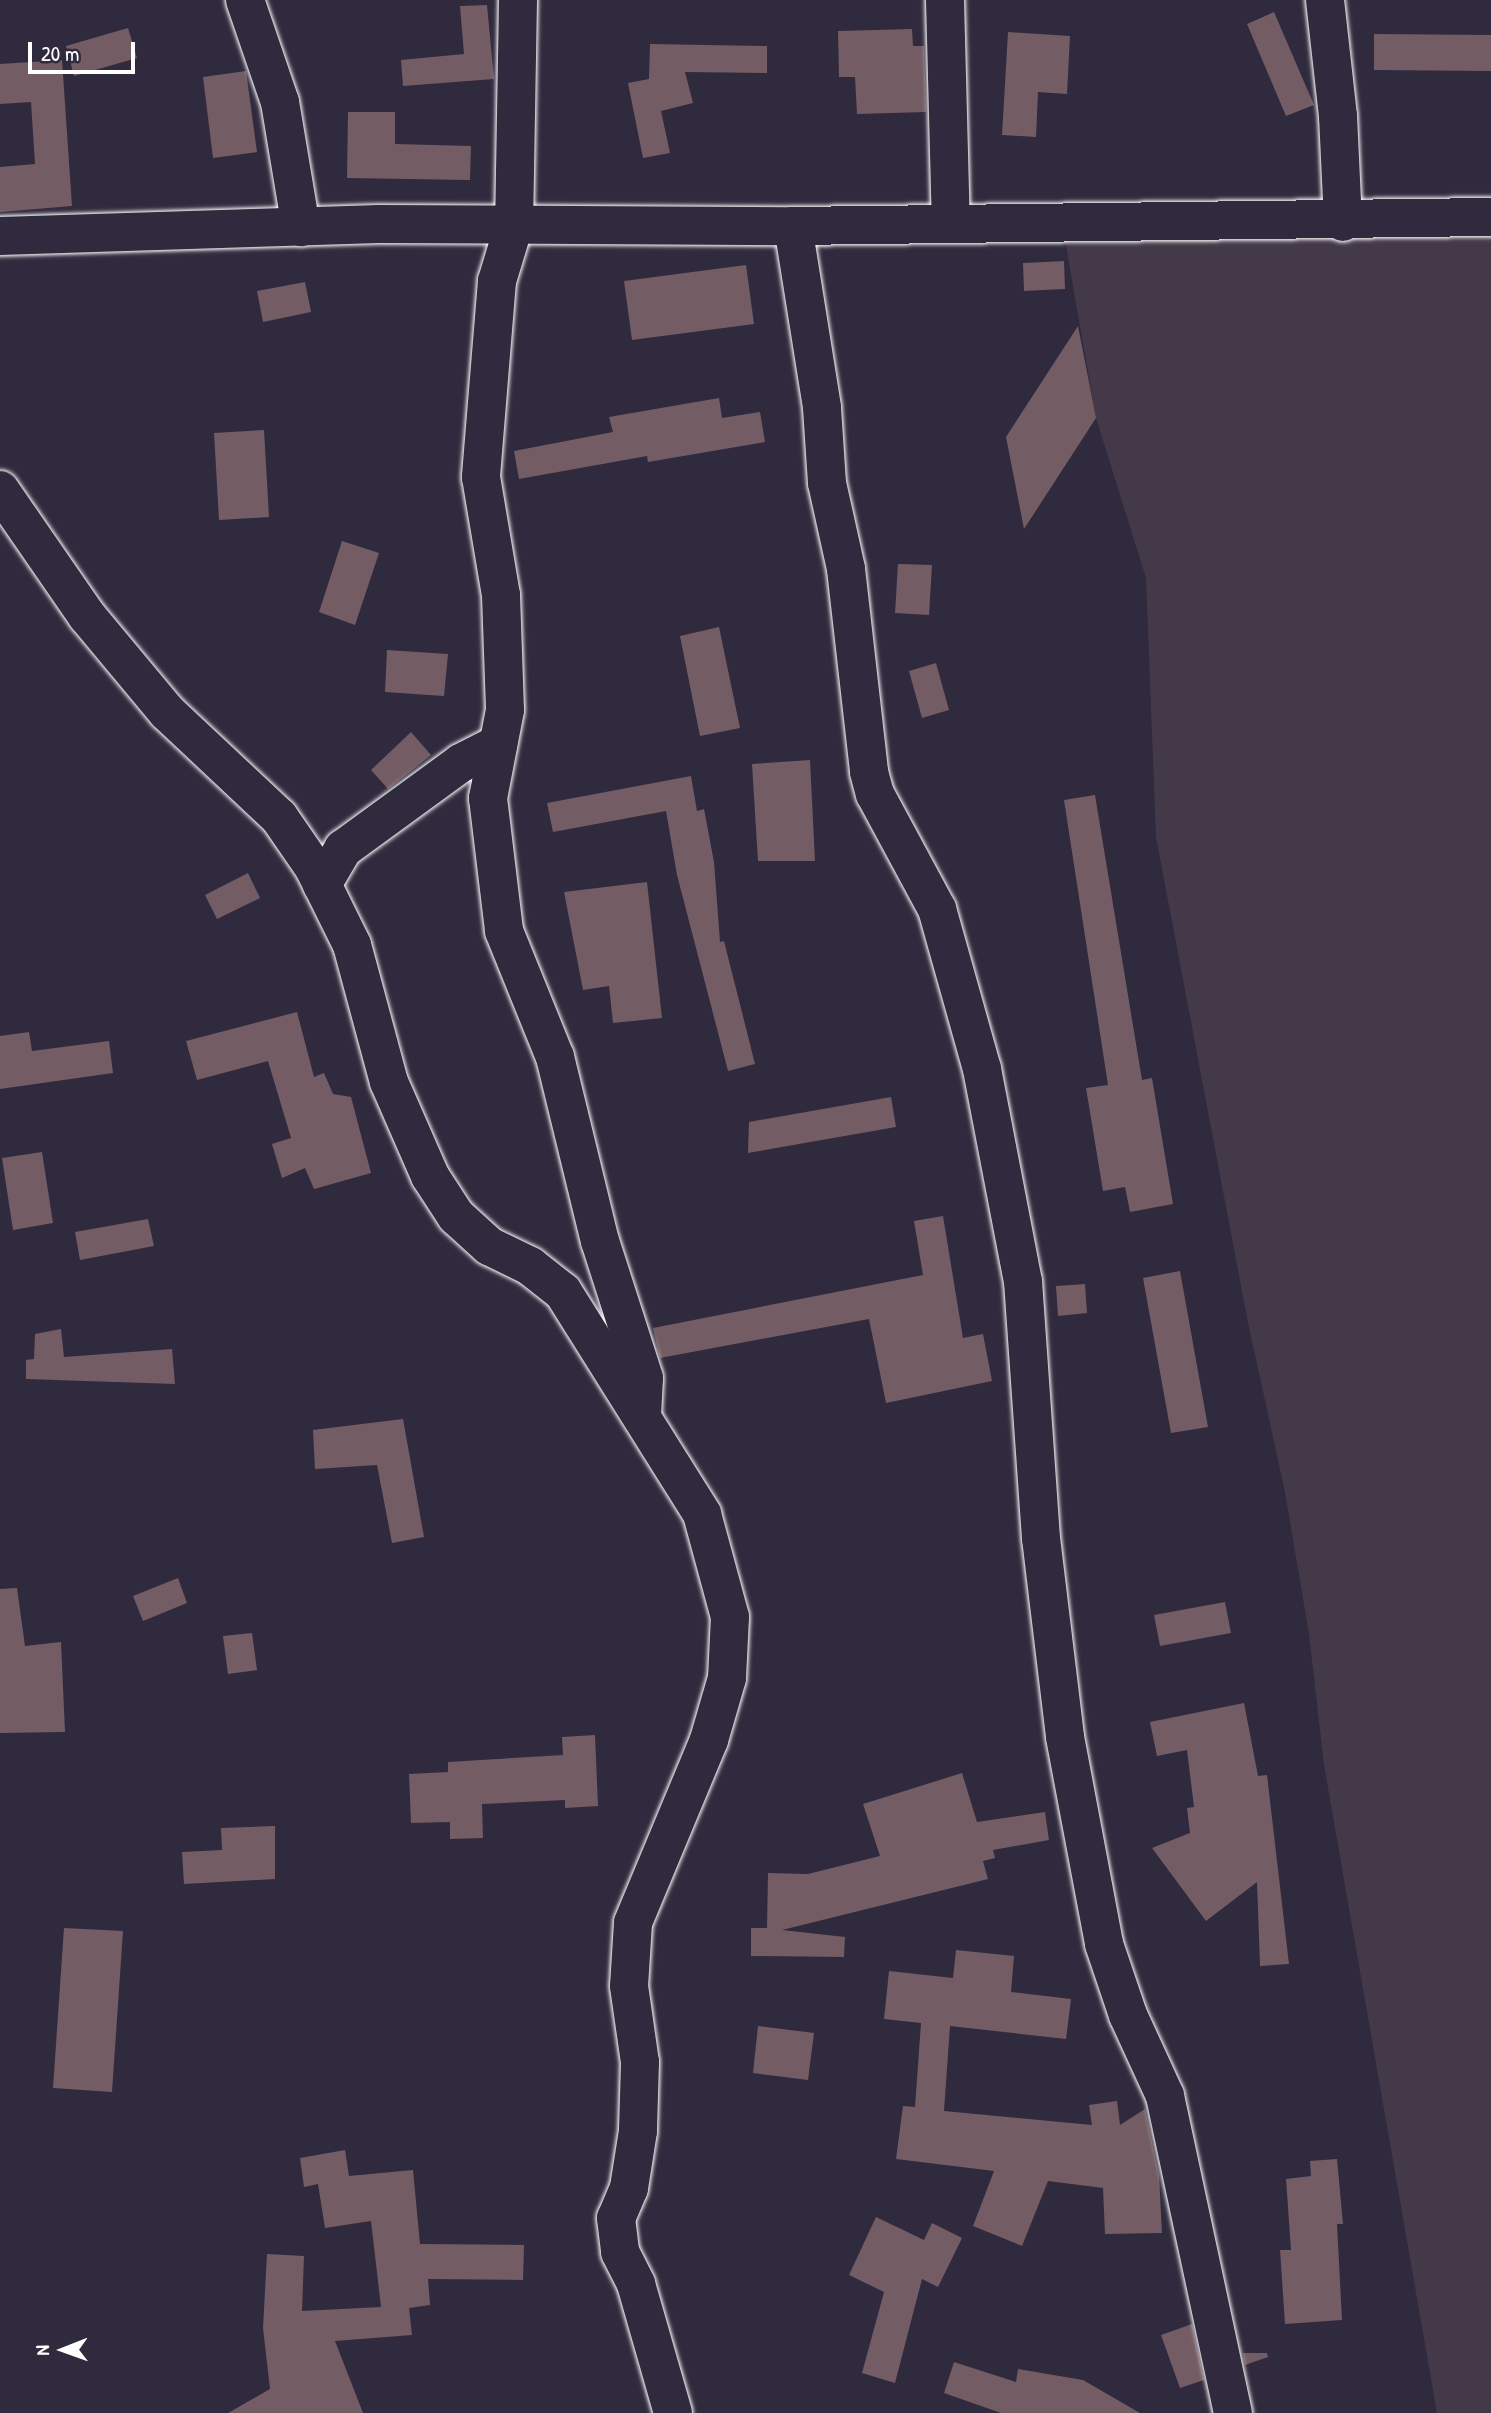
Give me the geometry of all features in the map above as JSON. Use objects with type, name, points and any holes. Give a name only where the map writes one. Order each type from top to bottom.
[{"type":"street","points":[[245,0],[280,102],[301,227]]},
{"type":"street","points":[[517,0],[514,225],[497,281],[481,477],[501,595],[505,710],[488,798],[504,931],[555,1057],[600,1241],[644,1378],[642,1415]]},
{"type":"street","points":[[945,0],[951,224]]},
{"type":"street","points":[[1325,0],[1338,116],[1343,222]]},
{"type":"street","points":[[0,236],[301,227],[1343,222],[1491,217]]},
{"type":"street","points":[[793,226],[822,408],[827,483],[846,569],[869,772],[875,794],[937,909],[982,1069],[1020,1268],[1041,1538],[1065,1737],[1104,1944],[1128,2015],[1165,2096],[1233,2413]]},
{"type":"street","points":[[0,490],[87,616],[167,712],[279,817],[322,885],[352,945],[389,1082],[430,1176],[456,1216],[489,1246],[530,1266],[563,1292],[702,1514],[730,1617],[727,1678],[709,1740],[633,1923],[629,1986],[640,2062],[638,2130],[629,2188],[616,2218],[620,2252],[636,2284],[673,2413]]},
{"type":"street","points":[[322,885],[343,849],[461,763],[498,744]]},
{"type":"shaded area","points":[[1061,217],[1491,219],[1491,2413],[1437,2413],[1324,1765],[1309,1634],[1285,1492],[1248,1323],[1156,837],[1146,578],[1096,418]]},
{"type":"building","points":[[487,5],[494,79],[403,86],[401,60],[464,54],[460,6]]},
{"type":"building","points":[[1274,12],[1314,105],[1286,116],[1247,24]]},
{"type":"building","points":[[128,28],[137,58],[74,76],[66,46]]},
{"type":"building","points":[[912,29],[913,46],[924,46],[926,112],[857,114],[855,77],[839,77],[838,31]]},
{"type":"building","points":[[1008,32],[1070,36],[1067,94],[1038,92],[1036,137],[1002,135]]},
{"type":"building","points":[[1374,34],[1491,35],[1491,71],[1374,70]]},
{"type":"building","points":[[650,44],[767,46],[767,73],[685,72],[693,103],[661,111],[670,153],[643,158],[628,83],[649,79]]},
{"type":"building","points":[[62,60],[72,206],[0,212],[0,167],[35,164],[31,102],[0,104],[0,64]]},
{"type":"building","points":[[246,71],[257,152],[213,158],[203,77]]},
{"type":"building","points":[[348,112],[395,112],[395,144],[471,146],[470,180],[347,178]]},
{"type":"building","points":[[1064,261],[1065,289],[1024,291],[1023,263]]},
{"type":"building","points":[[746,265],[754,324],[632,340],[624,281]]},
{"type":"building","points":[[305,282],[311,312],[263,322],[257,291]]},
{"type":"building","points":[[1078,326],[1096,418],[1024,529],[1006,437]]},
{"type":"building","points":[[719,398],[722,418],[760,412],[765,442],[648,462],[647,456],[519,479],[514,451],[613,432],[609,417]]},
{"type":"building","points":[[264,430],[269,517],[219,520],[214,433]]},
{"type":"building","points":[[342,541],[379,553],[355,625],[319,612]]},
{"type":"building","points":[[898,564],[932,565],[929,615],[895,613]]},
{"type":"building","points":[[719,627],[740,728],[700,736],[680,636]]},
{"type":"building","points":[[387,650],[448,654],[444,696],[385,692]]},
{"type":"building","points":[[936,663],[949,710],[922,718],[909,671]]},
{"type":"building","points":[[411,732],[431,755],[388,789],[371,770]]},
{"type":"building","points":[[810,760],[815,861],[758,861],[752,764]]},
{"type":"building","points":[[691,776],[697,811],[704,809],[714,862],[720,942],[724,941],[755,1064],[728,1071],[677,875],[666,811],[553,832],[547,803]]},
{"type":"building","points":[[1095,795],[1142,1080],[1152,1078],[1173,1204],[1130,1212],[1125,1187],[1103,1191],[1086,1088],[1108,1085],[1064,800]]},
{"type":"building","points":[[248,873],[260,898],[217,919],[205,895]]},
{"type":"building","points":[[647,882],[662,1018],[613,1023],[609,986],[583,990],[564,892]]},
{"type":"building","points":[[297,1012],[314,1077],[324,1073],[333,1094],[351,1097],[371,1173],[314,1189],[305,1168],[282,1178],[272,1144],[291,1138],[268,1061],[197,1080],[186,1041]]},
{"type":"building","points":[[29,1032],[32,1051],[109,1041],[113,1073],[0,1089],[0,1036]]},
{"type":"building","points":[[891,1097],[896,1127],[748,1153],[749,1122]]},
{"type":"building","points":[[42,1152],[53,1223],[13,1230],[2,1158]]},
{"type":"building","points":[[943,1216],[963,1338],[983,1334],[992,1381],[886,1403],[869,1319],[660,1358],[653,1328],[923,1275],[914,1221]]},
{"type":"building","points":[[148,1219],[154,1246],[80,1260],[75,1232]]},
{"type":"building","points":[[1180,1271],[1208,1427],[1171,1433],[1143,1278]]},
{"type":"building","points":[[1085,1284],[1087,1313],[1058,1316],[1056,1286]]},
{"type":"building","points":[[61,1329],[64,1357],[172,1349],[175,1384],[26,1379],[26,1360],[34,1359],[35,1334]]},
{"type":"building","points":[[403,1419],[424,1537],[392,1543],[377,1465],[315,1469],[313,1430]]},
{"type":"building","points":[[178,1578],[187,1603],[143,1621],[133,1596]]},
{"type":"building","points":[[17,1588],[25,1646],[61,1642],[65,1732],[0,1733],[0,1589]]},
{"type":"building","points":[[1225,1602],[1231,1633],[1160,1646],[1154,1615]]},
{"type":"building","points":[[252,1633],[257,1670],[228,1674],[223,1636]]},
{"type":"building","points":[[1244,1703],[1258,1776],[1267,1775],[1289,1964],[1260,1966],[1257,1882],[1206,1921],[1152,1848],[1190,1833],[1187,1808],[1194,1807],[1187,1750],[1157,1756],[1150,1722]]},
{"type":"building","points":[[595,1735],[598,1806],[565,1808],[565,1800],[482,1804],[483,1838],[450,1839],[450,1822],[411,1823],[409,1774],[448,1772],[448,1762],[563,1755],[562,1737]]},
{"type":"building","points":[[962,1773],[977,1822],[1045,1812],[1049,1840],[993,1850],[995,1858],[983,1861],[988,1879],[782,1930],[845,1937],[844,1957],[751,1956],[751,1928],[767,1928],[768,1873],[808,1874],[880,1856],[863,1804]]},
{"type":"building","points":[[275,1826],[275,1879],[184,1884],[182,1852],[222,1850],[221,1828]]},
{"type":"building","points":[[64,1928],[123,1931],[112,2092],[53,2088]]},
{"type":"building","points":[[956,1950],[1014,1956],[1011,1992],[1071,1999],[1066,2039],[950,2026],[944,2111],[1092,2125],[1089,2105],[1117,2101],[1120,2125],[1145,2109],[1159,2175],[1162,2233],[1105,2234],[1103,2188],[1048,2181],[1022,2246],[973,2226],[994,2171],[896,2159],[903,2106],[915,2107],[921,2023],[884,2019],[889,1971],[953,1978]]},
{"type":"building","points":[[758,2026],[814,2033],[808,2080],[753,2073]]},
{"type":"building","points":[[345,2150],[349,2176],[413,2170],[420,2244],[524,2245],[523,2280],[428,2279],[430,2305],[409,2308],[412,2335],[335,2341],[363,2413],[228,2413],[270,2389],[263,2328],[267,2254],[304,2256],[302,2311],[381,2307],[371,2221],[325,2228],[318,2184],[304,2187],[300,2158]]},
{"type":"building","points":[[1337,2159],[1343,2224],[1337,2224],[1342,2320],[1285,2324],[1280,2250],[1291,2250],[1286,2179],[1311,2176],[1310,2161]]},
{"type":"building","points":[[876,2217],[924,2240],[932,2223],[962,2238],[938,2287],[922,2279],[895,2383],[862,2373],[884,2292],[849,2275]]},
{"type":"building","points":[[1192,2324],[1204,2380],[1180,2388],[1161,2335]]},
{"type":"building","points":[[1243,2353],[1267,2353],[1268,2357],[1245,2365]]},
{"type":"building","points":[[954,2362],[1016,2382],[1018,2369],[1083,2380],[1140,2413],[1001,2413],[944,2393]]}]
